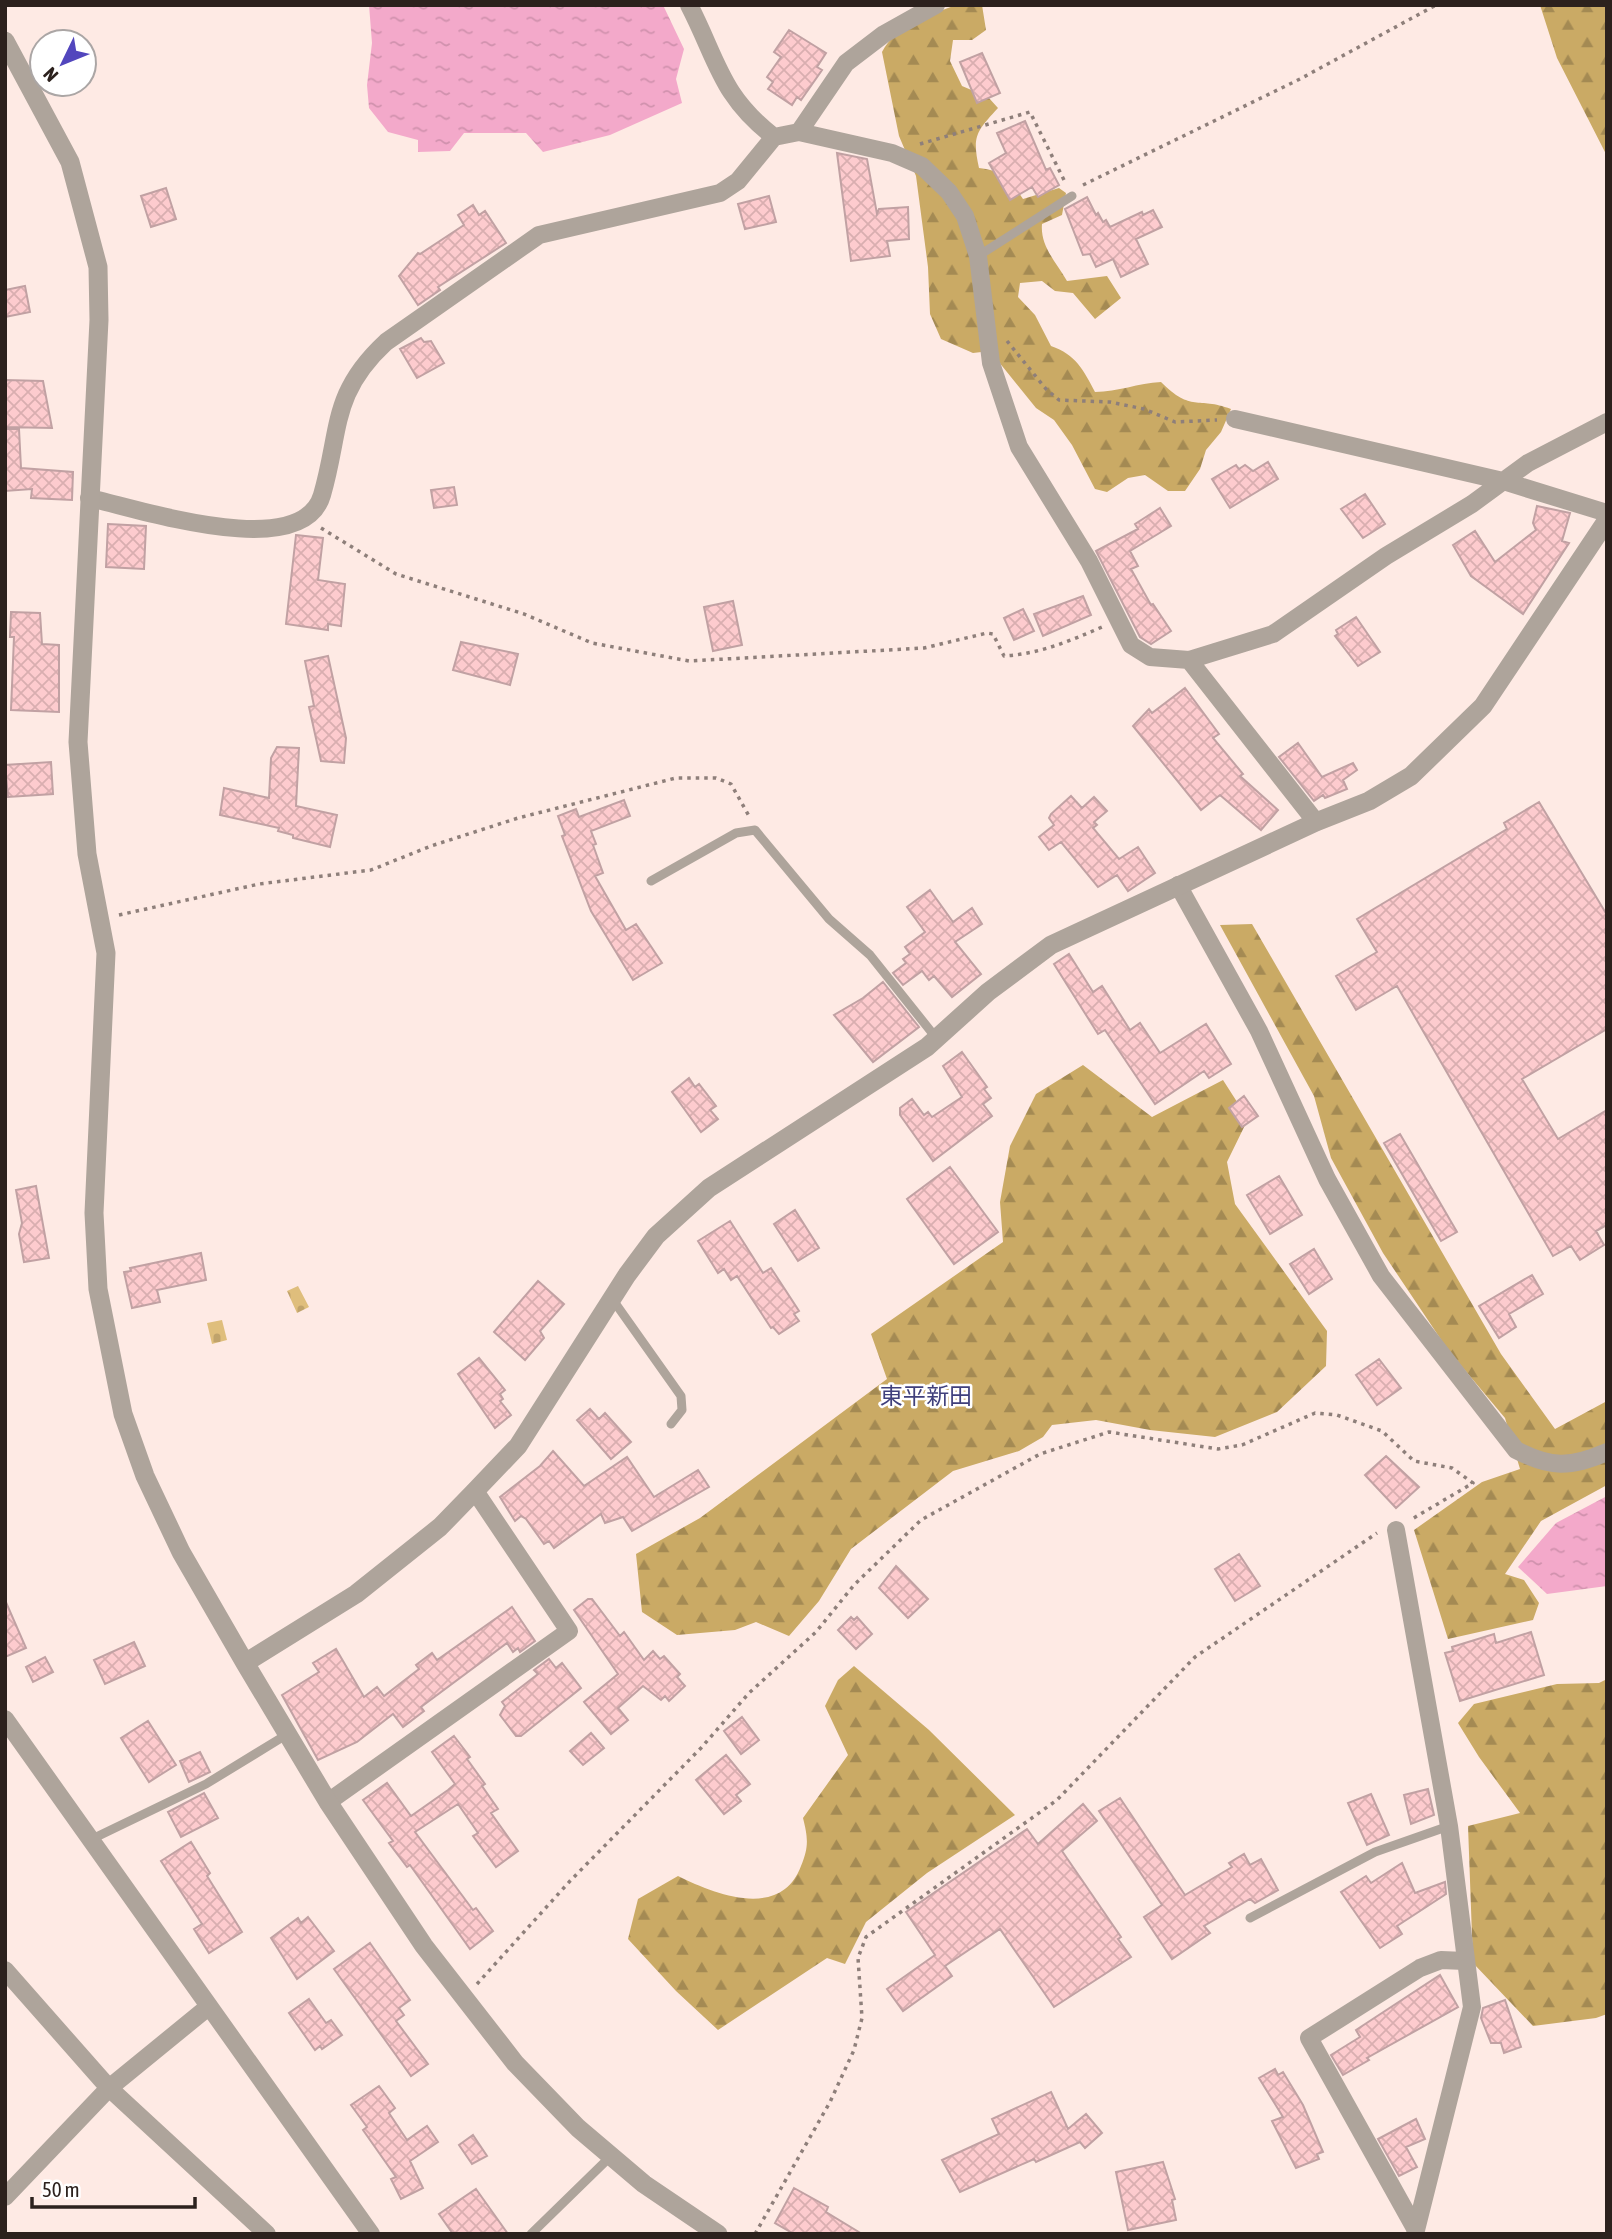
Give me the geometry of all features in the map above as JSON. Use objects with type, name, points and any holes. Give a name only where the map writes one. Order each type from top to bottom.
[{"type":"street","points":[[689,5],[722,82],[751,120],[774,136]]},
{"type":"street","points":[[799,132],[846,63],[884,34],[936,5]]},
{"type":"street","points":[[5,41],[70,162],[97,267],[99,320],[78,742],[87,854],[106,953],[94,1213],[102,1322],[122,1414],[145,1476],[181,1552],[244,1663],[328,1802],[424,1945],[515,2063],[578,2128],[644,2184],[718,2234]]},
{"type":"street","points":[[89,498],[245,531],[292,524],[305,518],[317,507],[322,495],[335,422],[347,392],[368,358],[386,342],[540,235],[720,193],[738,181],[774,136],[799,132],[892,153],[922,166],[949,192],[965,216],[978,256],[991,363],[1019,447],[1089,561],[1116,620],[1131,645],[1150,657],[1189,660],[1273,634],[1560,444],[1607,422]]},
{"type":"street","points":[[1235,419],[1503,481],[1607,513]]},
{"type":"street","points":[[244,1663],[356,1594],[440,1527],[518,1446],[611,1299],[656,1236],[709,1188],[937,1038],[988,992],[1051,945],[1316,822],[1369,801],[1410,776],[1483,706],[1607,520]]},
{"type":"street","points":[[1189,660],[1316,822]]},
{"type":"street","points":[[1178,885],[1259,1031],[1328,1179],[1381,1276],[1516,1450],[1535,1460],[1563,1466],[1607,1452]]},
{"type":"street","points":[[328,1802],[569,1631],[475,1491]]},
{"type":"street","points":[[1396,1530],[1449,1826],[1472,2007],[1416,2232]]},
{"type":"street","points":[[5,1719],[370,2234]]},
{"type":"street","points":[[1416,2232],[1308,2038],[1420,1968],[1441,1960],[1465,1961]]},
{"type":"street","points":[[7,1975],[109,2088],[267,2234]]},
{"type":"street","points":[[5,2197],[109,2088],[208,2008]]},
{"type":"lane","points":[[978,256],[1072,196]]},
{"type":"lane","points":[[651,881],[736,833],[755,830],[829,919],[870,955],[937,1038]]},
{"type":"lane","points":[[611,1299],[681,1396],[682,1410],[671,1424]]},
{"type":"lane","points":[[90,1840],[206,1784],[286,1735]]},
{"type":"lane","points":[[1250,1918],[1375,1852],[1449,1826]]},
{"type":"lane","points":[[531,2234],[611,2156]]},
{"type":"path","points":[[892,153],[1030,112],[1072,196],[1084,183],[1300,79],[1436,5]]},
{"type":"path","points":[[987,319],[1059,400],[1110,402],[1144,409],[1175,422],[1235,419]]},
{"type":"path","points":[[305,518],[396,574],[524,614],[592,643],[689,662],[923,648],[988,633],[993,634],[1004,656],[1021,655],[1066,642],[1116,620]]},
{"type":"path","points":[[100,919],[259,884],[371,870],[431,846],[519,818],[576,801],[676,778],[716,778],[730,784],[755,830]]},
{"type":"path","points":[[464,1998],[570,1881],[701,1748],[749,1693],[816,1632],[854,1585],[920,1520],[1040,1454],[1110,1432],[1219,1450],[1242,1445],[1315,1413],[1337,1415],[1382,1431],[1414,1461],[1452,1468],[1473,1483],[1396,1530],[1380,1531],[1195,1657],[1057,1800],[866,1937],[858,1958],[862,2018],[855,2050],[830,2102],[755,2234]]},
{"type":"green space","points":[[956,5],[982,5],[986,30],[972,40],[953,40],[950,61],[962,86],[988,97],[998,108],[980,129],[976,141],[979,168],[994,171],[1005,178],[1023,199],[1059,188],[1066,193],[1062,215],[1042,224],[1044,240],[1050,254],[1067,281],[1107,276],[1121,298],[1095,319],[1073,293],[1055,291],[1042,281],[1020,283],[1018,297],[1035,315],[1051,346],[1067,354],[1078,364],[1095,392],[1161,382],[1188,401],[1231,409],[1221,432],[1206,450],[1200,469],[1185,491],[1168,491],[1145,475],[1128,478],[1107,492],[1095,489],[1072,445],[1054,420],[1036,408],[990,351],[973,353],[941,339],[930,314],[928,267],[916,176],[899,136],[882,52],[904,28]]},
{"type":"green space","points":[[1540,5],[1607,5],[1607,156],[1557,58]]},
{"type":"green space","points":[[1252,924],[1501,1354],[1555,1429],[1607,1401],[1607,1485],[1541,1521],[1505,1574],[1524,1580],[1539,1603],[1533,1620],[1448,1639],[1414,1530],[1482,1482],[1520,1469],[1505,1418],[1448,1350],[1383,1253],[1331,1158],[1314,1096],[1220,925]]},
{"type":"green space","points":[[1083,1065],[1152,1117],[1223,1080],[1248,1119],[1227,1162],[1235,1204],[1327,1331],[1326,1366],[1277,1412],[1215,1437],[1150,1430],[1096,1420],[1052,1425],[1043,1437],[1019,1451],[953,1471],[851,1549],[819,1601],[789,1636],[756,1622],[735,1630],[677,1635],[642,1612],[636,1554],[700,1518],[887,1379],[871,1334],[1003,1242],[1000,1202],[1010,1146],[1036,1094]]},
{"type":"green space","points":[[298,1286],[309,1307],[297,1313],[287,1291]]},
{"type":"green space","points":[[222,1320],[227,1340],[212,1344],[207,1323]]},
{"type":"green space","points":[[854,1666],[929,1730],[1015,1815],[927,1873],[866,1922],[845,1964],[827,1958],[718,2030],[676,1991],[628,1939],[638,1899],[678,1876],[710,1890],[746,1898],[763,1898],[779,1893],[792,1883],[806,1848],[803,1818],[848,1755],[825,1706],[838,1680]]},
{"type":"green space","points":[[1607,1679],[1607,2014],[1596,2018],[1533,2026],[1473,1963],[1468,1826],[1520,1813],[1458,1723],[1474,1704],[1557,1684],[1599,1683]]},
{"type":"water","points":[[369,5],[663,5],[684,49],[676,79],[682,103],[610,135],[543,152],[526,133],[464,133],[450,151],[418,152],[418,140],[388,132],[369,108],[367,85],[372,43]]},
{"type":"water","points":[[1607,1496],[1607,1586],[1547,1594],[1518,1567],[1556,1523]]},
{"type":"building","points":[[789,30],[826,53],[817,67],[822,70],[801,100],[797,97],[792,105],[768,89],[773,82],[767,77],[781,57],[774,52]]},
{"type":"building","points":[[982,53],[1000,93],[977,103],[960,62]]},
{"type":"building","points":[[1025,121],[1046,170],[1050,168],[1059,185],[1038,197],[1032,187],[1010,200],[989,163],[1006,153],[997,133]]},
{"type":"building","points":[[837,153],[867,159],[877,214],[879,209],[908,207],[909,239],[887,241],[890,256],[851,261]]},
{"type":"building","points":[[166,188],[176,219],[151,227],[141,196]]},
{"type":"building","points":[[769,196],[776,222],[745,229],[738,204]]},
{"type":"building","points":[[1087,197],[1096,215],[1098,213],[1110,227],[1142,212],[1143,215],[1153,210],[1162,227],[1136,239],[1148,264],[1121,277],[1113,259],[1096,267],[1090,254],[1083,255],[1065,209]]},
{"type":"building","points":[[473,205],[479,215],[485,211],[506,243],[438,287],[440,290],[418,305],[399,276],[418,253],[464,225],[458,215]]},
{"type":"building","points":[[25,286],[30,312],[5,317],[5,290]]},
{"type":"building","points":[[421,338],[424,342],[431,341],[444,363],[417,378],[400,349]]},
{"type":"building","points":[[5,380],[43,381],[52,428],[5,427]]},
{"type":"building","points":[[5,429],[19,429],[21,468],[73,472],[72,500],[31,498],[32,489],[5,491]]},
{"type":"building","points":[[1268,462],[1278,479],[1230,508],[1212,479],[1236,465],[1239,469],[1245,465],[1253,471]]},
{"type":"building","points":[[454,487],[457,505],[434,508],[431,490]]},
{"type":"building","points":[[1365,494],[1385,524],[1363,538],[1341,509]]},
{"type":"building","points":[[1537,506],[1570,513],[1562,541],[1569,543],[1523,614],[1471,576],[1453,545],[1475,531],[1495,562],[1536,530],[1533,523]]},
{"type":"building","points":[[1160,508],[1171,526],[1130,551],[1138,566],[1131,569],[1151,605],[1153,604],[1171,631],[1151,644],[1140,637],[1096,551],[1138,529],[1135,524]]},
{"type":"building","points":[[108,524],[146,526],[144,569],[106,567]]},
{"type":"building","points":[[296,535],[323,538],[318,580],[345,584],[341,626],[328,624],[328,630],[286,624]]},
{"type":"building","points":[[1083,596],[1091,615],[1043,636],[1034,614]]},
{"type":"building","points":[[733,601],[742,645],[713,651],[704,607]]},
{"type":"building","points":[[1023,609],[1034,631],[1014,640],[1004,618]]},
{"type":"building","points":[[11,612],[40,613],[42,644],[59,645],[59,712],[11,710],[14,637],[10,637]]},
{"type":"building","points":[[1356,617],[1380,652],[1358,666],[1335,636],[1338,634],[1336,630]]},
{"type":"building","points":[[461,642],[518,654],[510,685],[453,670]]},
{"type":"building","points":[[328,656],[346,738],[344,763],[321,761],[309,707],[314,706],[305,661]]},
{"type":"building","points":[[1185,688],[1219,734],[1213,738],[1243,774],[1240,776],[1278,810],[1261,830],[1220,795],[1201,810],[1133,726],[1149,709],[1152,713]]},
{"type":"building","points":[[1298,743],[1322,777],[1353,763],[1357,770],[1343,780],[1347,789],[1325,798],[1323,795],[1314,801],[1279,757]]},
{"type":"building","points":[[277,747],[299,748],[296,806],[337,815],[330,847],[293,838],[293,835],[278,831],[279,828],[220,815],[224,788],[269,798],[271,758]]},
{"type":"building","points":[[51,762],[53,794],[8,797],[5,765]]},
{"type":"building","points":[[1071,796],[1082,808],[1094,797],[1107,811],[1094,822],[1097,825],[1093,828],[1119,859],[1138,847],[1155,873],[1128,891],[1117,875],[1098,887],[1061,842],[1049,850],[1039,837],[1054,825],[1049,818],[1051,814]]},
{"type":"building","points":[[624,800],[630,816],[591,831],[603,873],[595,876],[626,930],[636,924],[662,963],[633,980],[591,911],[562,836],[565,835],[558,816],[576,809],[579,817]]},
{"type":"building","points":[[1539,802],[1607,915],[1607,1029],[1522,1079],[1558,1139],[1607,1110],[1607,1225],[1596,1231],[1604,1245],[1580,1260],[1571,1246],[1553,1256],[1397,986],[1356,1010],[1336,976],[1377,952],[1357,919],[1507,829],[1504,823]]},
{"type":"building","points":[[930,890],[953,922],[972,908],[982,924],[955,942],[981,974],[952,997],[934,976],[929,980],[922,971],[903,985],[893,973],[906,963],[903,959],[910,954],[905,947],[925,932],[907,907]]},
{"type":"building","points":[[1069,954],[1093,992],[1102,986],[1130,1030],[1140,1023],[1160,1053],[1206,1024],[1231,1064],[1209,1078],[1204,1071],[1155,1104],[1105,1030],[1098,1034],[1054,964]]},
{"type":"building","points":[[883,982],[919,1027],[873,1062],[834,1015]]},
{"type":"building","points":[[962,1052],[987,1087],[984,1089],[991,1098],[983,1104],[992,1116],[933,1161],[900,1115],[900,1108],[912,1099],[924,1115],[928,1112],[932,1117],[962,1097],[943,1066]]},
{"type":"building","points":[[689,1078],[695,1087],[699,1084],[716,1106],[710,1110],[718,1119],[701,1132],[672,1092]]},
{"type":"building","points":[[1244,1096],[1258,1116],[1242,1127],[1229,1108]]},
{"type":"building","points":[[1400,1134],[1457,1232],[1441,1241],[1384,1143]]},
{"type":"building","points":[[950,1167],[998,1232],[954,1264],[907,1199]]},
{"type":"building","points":[[1279,1176],[1302,1215],[1270,1234],[1247,1195]]},
{"type":"building","points":[[36,1186],[49,1258],[24,1262],[19,1234],[22,1223],[16,1190]]},
{"type":"building","points":[[795,1210],[819,1248],[798,1261],[774,1224]]},
{"type":"building","points":[[730,1221],[763,1273],[771,1268],[799,1311],[794,1314],[799,1321],[779,1334],[771,1328],[737,1276],[731,1280],[724,1269],[718,1273],[698,1241]]},
{"type":"building","points":[[1314,1249],[1332,1279],[1309,1294],[1290,1264]]},
{"type":"building","points":[[201,1253],[206,1280],[157,1290],[160,1302],[132,1308],[124,1272],[131,1271],[130,1268]]},
{"type":"building","points":[[1532,1275],[1543,1294],[1509,1314],[1516,1327],[1499,1338],[1479,1306]]},
{"type":"building","points":[[538,1281],[564,1304],[540,1331],[544,1338],[525,1360],[494,1332]]},
{"type":"building","points":[[479,1358],[505,1390],[500,1394],[503,1399],[500,1401],[511,1415],[495,1428],[458,1374]]},
{"type":"building","points":[[1379,1359],[1401,1388],[1377,1405],[1356,1375]]},
{"type":"building","points":[[590,1409],[599,1419],[605,1413],[631,1442],[611,1459],[577,1420]]},
{"type":"building","points":[[553,1451],[584,1486],[627,1457],[654,1497],[698,1470],[709,1487],[632,1531],[623,1517],[605,1523],[601,1514],[554,1548],[549,1541],[544,1544],[526,1519],[521,1516],[515,1521],[500,1497],[540,1466]]},
{"type":"building","points":[[1386,1456],[1419,1487],[1396,1508],[1365,1475]]},
{"type":"building","points":[[1239,1554],[1260,1586],[1235,1601],[1215,1569]]},
{"type":"building","points":[[896,1566],[928,1599],[908,1618],[879,1588]]},
{"type":"building","points":[[592,1599],[620,1636],[624,1632],[644,1660],[653,1651],[660,1659],[664,1656],[680,1674],[677,1677],[685,1686],[669,1701],[665,1696],[661,1700],[643,1686],[618,1708],[628,1720],[611,1734],[584,1702],[618,1674],[574,1610]]},
{"type":"building","points":[[5,1600],[26,1648],[5,1657]]},
{"type":"building","points":[[512,1607],[535,1641],[520,1652],[518,1648],[513,1652],[507,1643],[421,1707],[424,1711],[403,1727],[393,1714],[357,1742],[318,1760],[282,1695],[319,1672],[313,1663],[336,1649],[364,1697],[377,1687],[384,1696],[419,1669],[416,1665],[432,1653],[437,1660]]},
{"type":"building","points":[[851,1617],[854,1620],[857,1617],[872,1634],[856,1649],[838,1630]]},
{"type":"building","points":[[1531,1632],[1544,1675],[1460,1701],[1445,1653],[1453,1651],[1452,1647],[1494,1634],[1496,1643]]},
{"type":"building","points":[[134,1642],[145,1666],[105,1684],[94,1660]]},
{"type":"building","points":[[45,1657],[53,1672],[33,1682],[26,1667]]},
{"type":"building","points":[[549,1659],[556,1668],[562,1663],[581,1688],[521,1736],[516,1736],[500,1715],[505,1706],[502,1702],[538,1674],[534,1670]]},
{"type":"building","points":[[742,1717],[759,1740],[741,1754],[724,1731]]},
{"type":"building","points":[[148,1721],[176,1765],[149,1782],[121,1738]]},
{"type":"building","points":[[591,1733],[604,1748],[583,1765],[570,1751]]},
{"type":"building","points":[[454,1736],[470,1757],[467,1759],[485,1784],[482,1786],[498,1809],[491,1813],[518,1851],[496,1867],[473,1836],[478,1833],[458,1804],[415,1832],[473,1910],[476,1908],[493,1931],[470,1949],[410,1865],[407,1867],[389,1843],[393,1841],[363,1800],[387,1783],[411,1816],[448,1790],[455,1784],[432,1752]]},
{"type":"building","points":[[200,1752],[210,1772],[189,1782],[180,1761]]},
{"type":"building","points":[[726,1755],[750,1784],[736,1795],[741,1801],[724,1814],[696,1780]]},
{"type":"building","points":[[1428,1789],[1434,1815],[1411,1824],[1404,1795]]},
{"type":"building","points":[[204,1793],[218,1818],[181,1837],[168,1812]]},
{"type":"building","points":[[1371,1794],[1389,1835],[1367,1845],[1348,1803]]},
{"type":"building","points":[[1120,1798],[1185,1895],[1232,1867],[1229,1863],[1244,1854],[1250,1865],[1261,1859],[1278,1890],[1255,1903],[1250,1899],[1204,1926],[1210,1933],[1172,1959],[1144,1917],[1162,1905],[1099,1811]]},
{"type":"building","points":[[1083,1804],[1097,1821],[1062,1851],[1121,1937],[1118,1939],[1131,1957],[1054,2007],[1000,1929],[945,1966],[952,1976],[903,2011],[887,1989],[935,1955],[906,1912],[1027,1829],[1038,1844]]},
{"type":"building","points":[[191,1842],[210,1873],[207,1876],[242,1932],[209,1953],[194,1929],[202,1924],[161,1861]]},
{"type":"building","points":[[1402,1863],[1415,1893],[1445,1882],[1446,1894],[1397,1926],[1402,1934],[1380,1948],[1341,1892],[1366,1876],[1371,1883]]},
{"type":"building","points":[[308,1917],[334,1951],[297,1979],[271,1938],[298,1918],[301,1923]]},
{"type":"building","points":[[370,1943],[410,2000],[399,2008],[404,2015],[396,2021],[428,2064],[411,2076],[334,1969]]},
{"type":"building","points":[[1440,1975],[1458,2007],[1367,2058],[1369,2060],[1343,2075],[1331,2055],[1360,2037],[1356,2030]]},
{"type":"building","points":[[309,1999],[326,2023],[331,2020],[342,2035],[322,2049],[320,2046],[315,2050],[289,2013]]},
{"type":"building","points":[[1505,2000],[1521,2047],[1504,2053],[1501,2043],[1491,2043],[1481,2018],[1483,2008]]},
{"type":"building","points":[[1275,2069],[1278,2075],[1283,2072],[1303,2105],[1323,2152],[1317,2154],[1319,2159],[1296,2168],[1272,2121],[1283,2117],[1259,2078]]},
{"type":"building","points":[[379,2086],[395,2108],[389,2113],[407,2140],[427,2126],[438,2142],[410,2161],[423,2188],[401,2199],[391,2179],[396,2177],[363,2130],[367,2127],[351,2105]]},
{"type":"building","points":[[1051,2092],[1068,2129],[1086,2114],[1102,2133],[1085,2148],[1080,2142],[960,2192],[942,2160],[999,2134],[992,2119]]},
{"type":"building","points":[[1416,2119],[1425,2139],[1406,2147],[1417,2167],[1399,2176],[1378,2139]]},
{"type":"building","points":[[473,2135],[487,2156],[472,2164],[459,2145]]},
{"type":"building","points":[[1163,2162],[1175,2199],[1172,2200],[1176,2220],[1128,2230],[1116,2172]]},
{"type":"building","points":[[794,2188],[828,2207],[826,2212],[862,2234],[794,2234],[775,2223]]},
{"type":"building","points":[[476,2189],[508,2234],[453,2234],[439,2214]]},
{"type":"district","name":"東平新田","points":[[926,1396]]}]
